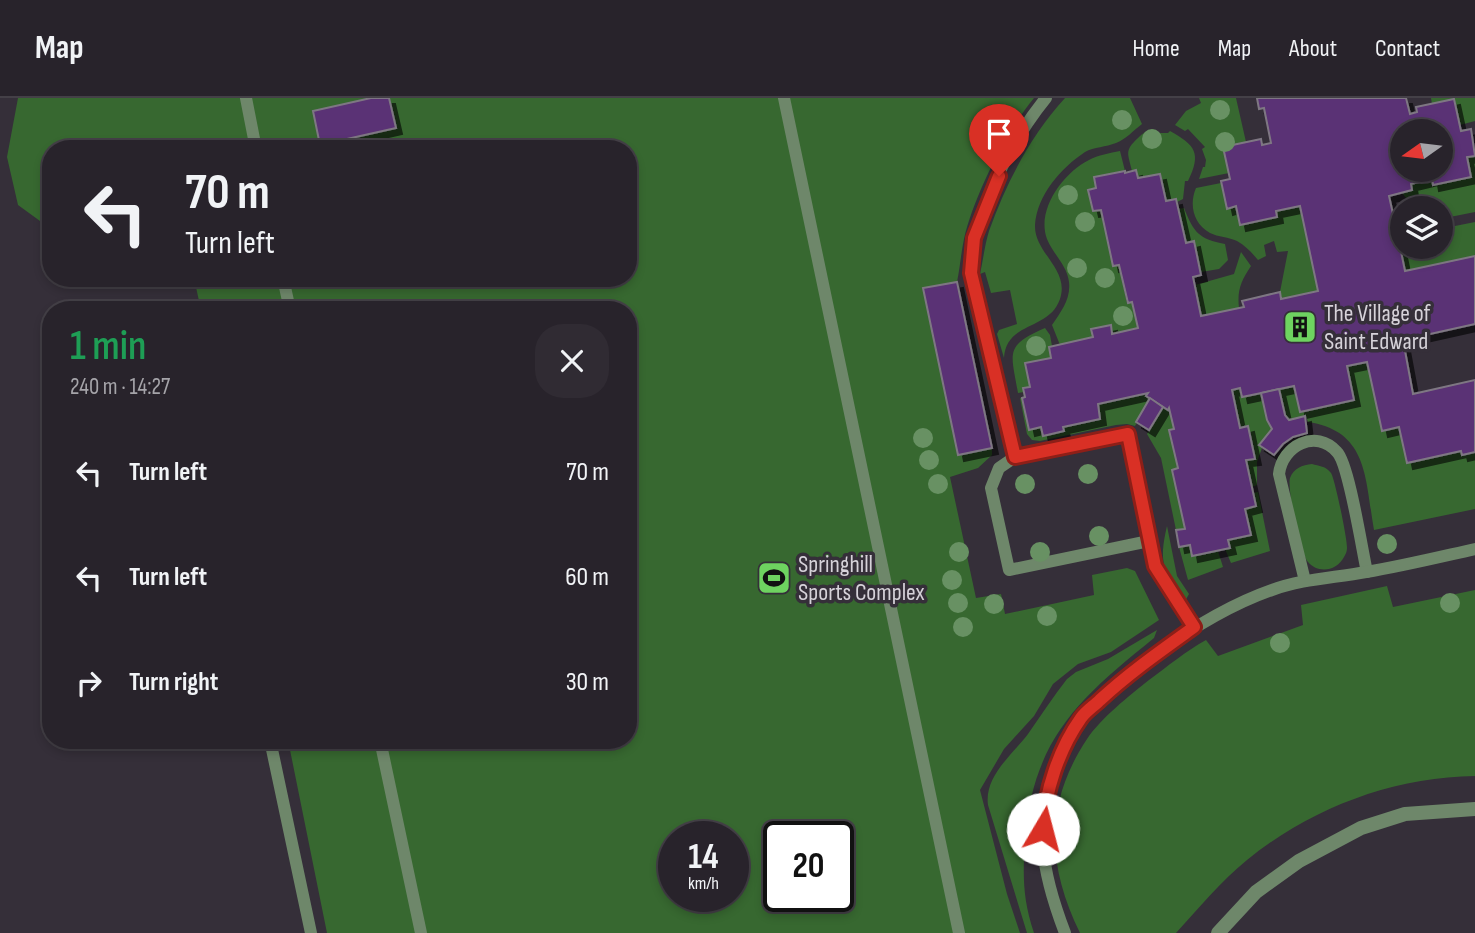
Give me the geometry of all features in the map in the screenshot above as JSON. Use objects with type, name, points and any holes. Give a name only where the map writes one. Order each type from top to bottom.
[{"type":"street","points":[[1218,933],[1256,892],[1299,860],[1361,828],[1405,814],[1475,809]]},
{"type":"lane","points":[[246,98],[254,140]]},
{"type":"lane","points":[[784,98],[959,933]]},
{"type":"lane","points":[[1015,457],[971,273],[974,238],[988,198],[1009,153],[1026,123],[1046,98]]},
{"type":"lane","points":[[1149,541],[1009,570],[991,488],[999,468],[1015,457],[1128,434],[1149,541],[1159,576],[1194,627]]},
{"type":"lane","points":[[1305,580],[1279,474],[1280,463],[1285,454],[1292,447],[1310,440],[1329,444],[1343,458],[1367,572]]},
{"type":"lane","points":[[1065,933],[1049,891],[1042,848],[1044,809],[1066,744],[1082,717],[1112,688],[1194,627],[1256,596],[1305,580],[1367,572],[1475,549]]},
{"type":"lane","points":[[272,749],[311,933]]},
{"type":"lane","points":[[382,749],[421,933]]},
{"type":"green space","name":"Springhill Sports Complex","points":[[18,98],[1034,98],[1002,146],[975,204],[964,239],[957,282],[923,289],[958,455],[992,448],[992,455],[978,468],[950,477],[976,598],[1001,594],[1005,614],[1094,595],[1092,575],[1127,568],[1135,571],[1159,620],[1111,652],[1078,664],[1053,684],[1034,716],[1004,749],[980,790],[1020,933],[327,933],[290,749],[637,749],[637,301],[199,301],[196,287],[637,287],[637,140],[42,140],[42,222],[18,205],[7,157]]},
{"type":"green space","points":[[1065,98],[1130,98],[1142,124],[1119,142],[1085,152],[1059,174],[1045,193],[1037,214],[1036,235],[1060,279],[1060,299],[1047,317],[1012,338],[1004,358],[997,334],[999,330],[1017,324],[1010,290],[991,293],[985,272],[980,274],[986,241],[1003,195],[1021,160],[1041,128]]},
{"type":"green space","points":[[1199,98],[1236,98],[1246,142],[1223,147],[1229,173],[1199,179],[1205,167],[1206,160],[1202,149],[1205,147],[1188,129],[1185,131],[1175,125],[1186,111],[1201,103]]},
{"type":"green space","points":[[1431,98],[1475,98],[1475,121],[1460,125],[1454,99],[1432,104]]},
{"type":"green space","points":[[1153,129],[1159,133],[1170,131],[1194,151],[1195,163],[1188,181],[1185,181],[1183,199],[1177,202],[1176,199],[1166,201],[1160,174],[1138,178],[1136,170],[1132,171],[1129,149],[1141,135]]},
{"type":"green space","points":[[1120,151],[1125,171],[1094,177],[1096,188],[1088,191],[1093,211],[1101,210],[1113,266],[1119,265],[1127,303],[1132,302],[1138,328],[1112,334],[1111,326],[1091,329],[1093,337],[1060,345],[1052,325],[1067,300],[1069,282],[1066,270],[1047,239],[1045,216],[1061,183],[1079,166],[1096,157]]},
{"type":"green space","points":[[1475,156],[1475,212],[1453,216],[1453,196],[1404,196],[1402,193],[1412,190],[1411,184],[1419,182],[1433,182],[1434,185],[1471,177],[1467,157]]},
{"type":"green space","points":[[1221,183],[1227,208],[1236,206],[1276,211],[1300,206],[1318,291],[1281,299],[1288,251],[1277,252],[1274,241],[1264,245],[1266,256],[1258,260],[1240,243],[1204,229],[1194,213],[1196,188]]},
{"type":"green space","points":[[1184,208],[1198,234],[1225,244],[1228,260],[1219,269],[1201,272],[1194,242],[1186,243],[1178,209]]},
{"type":"green space","points":[[1475,222],[1475,256],[1405,271],[1403,259],[1453,259],[1453,226]]},
{"type":"green space","points":[[1241,252],[1251,266],[1240,286],[1239,308],[1201,316],[1195,285],[1234,274]]},
{"type":"green space","points":[[1045,328],[1050,335],[1051,358],[1026,363],[1030,387],[1023,388],[1024,392],[1018,393],[1014,352],[1022,340]]},
{"type":"green space","points":[[1367,362],[1382,431],[1399,427],[1407,463],[1461,451],[1462,455],[1475,452],[1475,509],[1374,530],[1365,476],[1353,447],[1343,436],[1328,427],[1308,422],[1306,417],[1289,420],[1285,415],[1279,389],[1294,386],[1354,400],[1347,366]]},
{"type":"green space","points":[[1240,388],[1242,397],[1261,393],[1267,420],[1272,429],[1260,445],[1262,448],[1257,462],[1257,485],[1252,487],[1246,460],[1254,459],[1240,428],[1232,390]]},
{"type":"green space","points":[[1148,393],[1150,398],[1135,426],[1116,425],[1040,441],[1032,440],[1027,434],[1020,398],[1029,429],[1041,427],[1043,436],[1063,431],[1063,427],[1100,419],[1098,404]]},
{"type":"green space","points":[[1163,407],[1170,410],[1174,429],[1169,430],[1178,468],[1172,470],[1185,529],[1176,530],[1161,458],[1147,434]]},
{"type":"green space","points":[[1312,464],[1331,473],[1346,541],[1347,551],[1341,562],[1327,569],[1312,566],[1305,556],[1290,494],[1290,478],[1294,472]]},
{"type":"green space","points":[[1258,492],[1270,551],[1231,563],[1225,549],[1229,548],[1228,540],[1251,535],[1245,509],[1256,506],[1253,493]]},
{"type":"green space","points":[[1167,526],[1177,576],[1189,594],[1184,603],[1167,575],[1163,559]]},
{"type":"green space","points":[[1190,545],[1192,556],[1218,551],[1223,567],[1188,580],[1179,547]]},
{"type":"green space","points":[[1387,586],[1393,607],[1475,590],[1475,776],[1414,782],[1384,789],[1354,799],[1298,825],[1237,868],[1176,933],[1080,933],[1069,908],[1056,859],[1057,811],[1073,763],[1100,723],[1149,680],[1206,640],[1218,656],[1303,625],[1301,605]]},
{"type":"green space","points":[[1157,630],[1154,638],[1083,701],[1050,746],[1030,803],[1025,838],[1024,886],[1034,933],[1027,933],[988,805],[990,784],[1067,679]]},
{"type":"building","points":[[371,98],[389,98],[396,128],[342,140],[319,140],[313,111]]},
{"type":"building","name":"The Village of Saint Edward","points":[[1257,98],[1406,98],[1410,114],[1417,112],[1416,107],[1454,99],[1461,131],[1471,129],[1475,156],[1467,157],[1471,177],[1453,181],[1453,119],[1390,119],[1390,182],[1419,182],[1411,184],[1412,190],[1389,196],[1390,259],[1403,259],[1405,271],[1475,256],[1475,324],[1403,340],[1413,394],[1475,380],[1475,452],[1462,455],[1461,451],[1407,463],[1399,427],[1382,431],[1367,362],[1347,366],[1354,400],[1300,412],[1294,386],[1242,397],[1240,388],[1232,390],[1240,428],[1248,426],[1255,459],[1246,460],[1256,506],[1245,509],[1251,535],[1228,540],[1230,548],[1192,556],[1190,545],[1179,547],[1176,530],[1185,529],[1172,470],[1178,468],[1169,430],[1174,429],[1169,408],[1168,410],[1146,396],[1148,393],[1098,404],[1100,419],[1063,427],[1064,431],[1043,436],[1041,427],[1029,430],[1022,398],[1025,397],[1023,388],[1030,387],[1025,363],[1051,358],[1049,347],[1093,337],[1091,329],[1111,325],[1112,334],[1138,328],[1132,302],[1128,303],[1119,265],[1113,266],[1101,210],[1093,211],[1088,190],[1096,188],[1094,177],[1136,170],[1138,178],[1160,174],[1166,201],[1176,199],[1186,243],[1194,241],[1201,275],[1193,277],[1201,316],[1244,307],[1242,301],[1280,292],[1281,299],[1318,291],[1300,206],[1276,211],[1277,217],[1240,225],[1236,206],[1227,209],[1221,181],[1230,179],[1223,147],[1261,139],[1262,145],[1271,143],[1264,108],[1259,109]]},
{"type":"building","points":[[957,282],[992,448],[958,455],[923,288]]},
{"type":"building","points":[[1279,389],[1285,415],[1289,420],[1305,416],[1307,433],[1293,437],[1274,455],[1259,445],[1272,429],[1267,420],[1261,393]]},
{"type":"building","points":[[1150,398],[1163,407],[1149,430],[1136,422]]},
{"type":"place","name":"The Village of Saint Edward","points":[[1300,327]]},
{"type":"place","name":"Springhill Sports Complex","points":[[774,578]]},
{"type":"route","points":[[999,176],[974,238],[971,273],[1015,457],[1128,434],[1155,566],[1194,627],[1112,688],[1082,717],[1066,744],[1054,776],[1044,809],[1043,829]]}]
